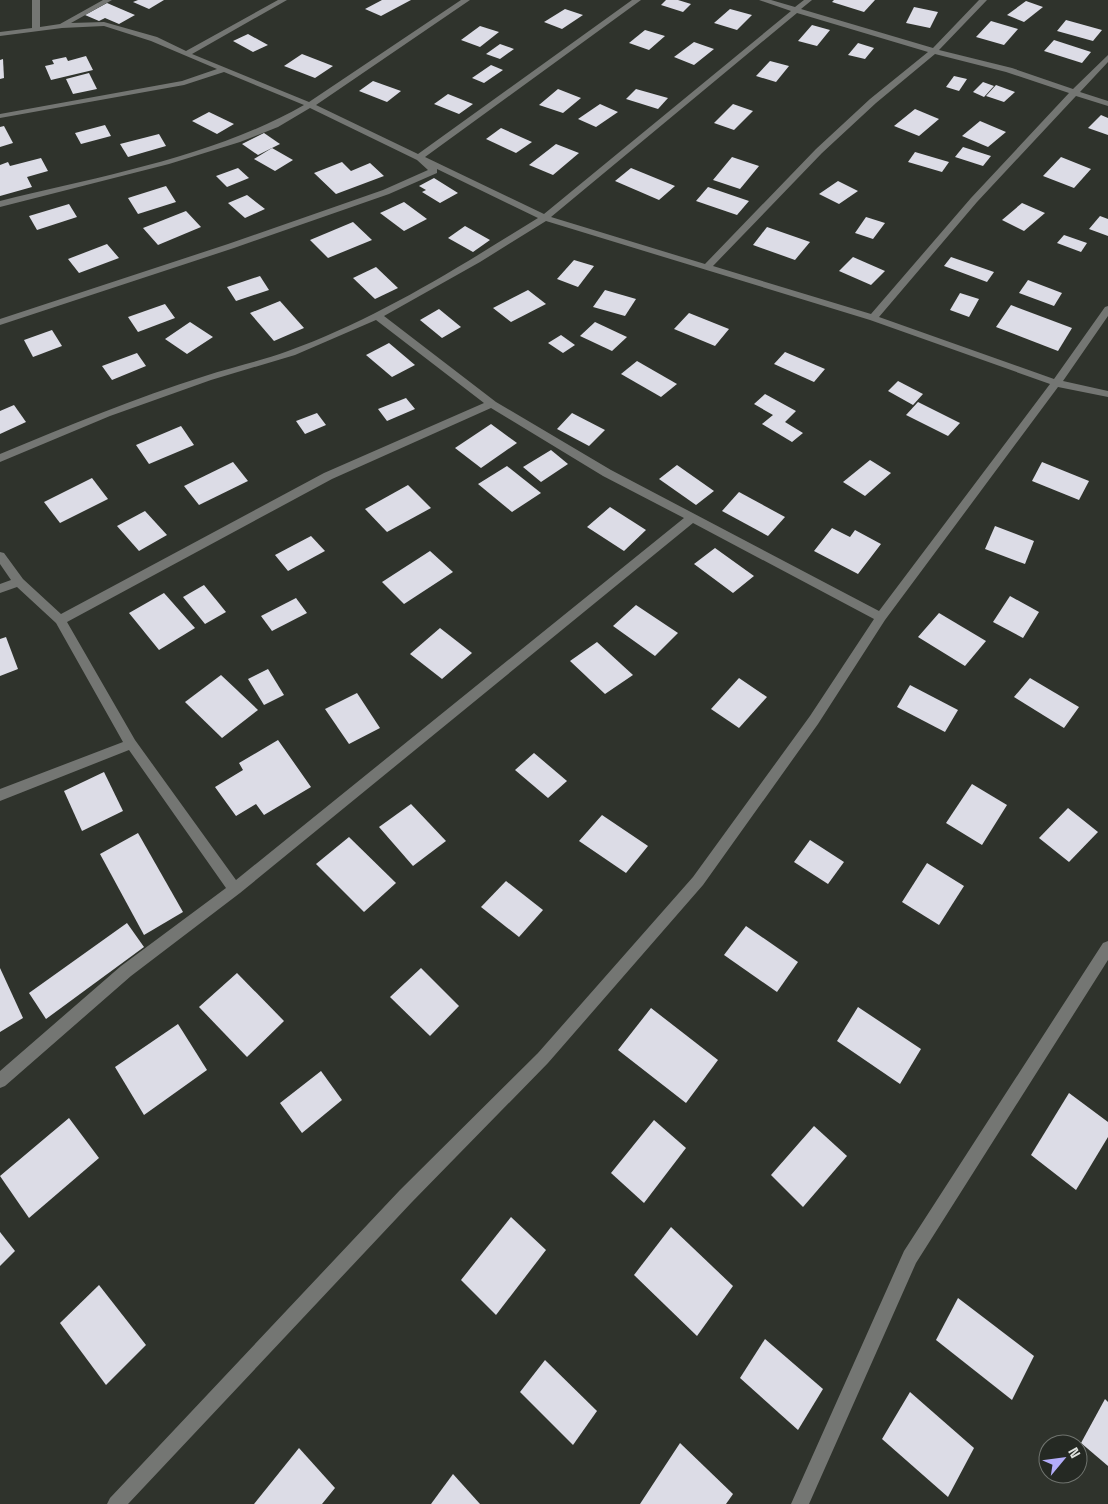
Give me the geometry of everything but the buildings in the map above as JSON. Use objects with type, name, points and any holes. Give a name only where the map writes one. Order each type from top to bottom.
[{"type":"street","points":[[36,0],[36,29]]},
{"type":"street","points":[[62,26],[108,0]]},
{"type":"street","points":[[186,54],[283,0]]},
{"type":"street","points":[[0,204],[166,162],[237,140],[276,125],[466,0]]},
{"type":"street","points":[[420,157],[637,0]]},
{"type":"street","points":[[763,0],[934,51],[1009,70],[1108,104]]},
{"type":"street","points":[[0,458],[106,414],[208,378],[292,353],[377,316],[477,260],[545,218],[808,0]]},
{"type":"street","points":[[708,266],[819,151],[872,101],[934,51],[983,0]]},
{"type":"street","points":[[0,34],[62,26],[104,24],[154,39],[223,70],[310,104],[545,218],[708,266],[873,318],[1056,383],[1108,394]]},
{"type":"street","points":[[873,318],[974,200],[1108,57]]},
{"type":"street","points":[[0,116],[184,83],[223,70]]},
{"type":"street","points":[[0,322],[231,246],[386,192],[434,172],[420,157]]},
{"type":"street","points":[[116,1504],[406,1196],[544,1058],[698,882],[814,720],[881,617],[1056,383],[1108,309]]},
{"type":"street","points":[[377,316],[492,404],[607,473],[881,617]]},
{"type":"street","points":[[60,620],[328,476],[492,404]]},
{"type":"street","points":[[0,1081],[126,971],[235,889],[693,517]]},
{"type":"street","points":[[0,556],[19,582],[60,620],[131,744],[235,889]]},
{"type":"street","points":[[0,589],[19,582]]},
{"type":"street","points":[[0,795],[131,744]]},
{"type":"street","points":[[800,1504],[910,1257],[1108,948]]}]
